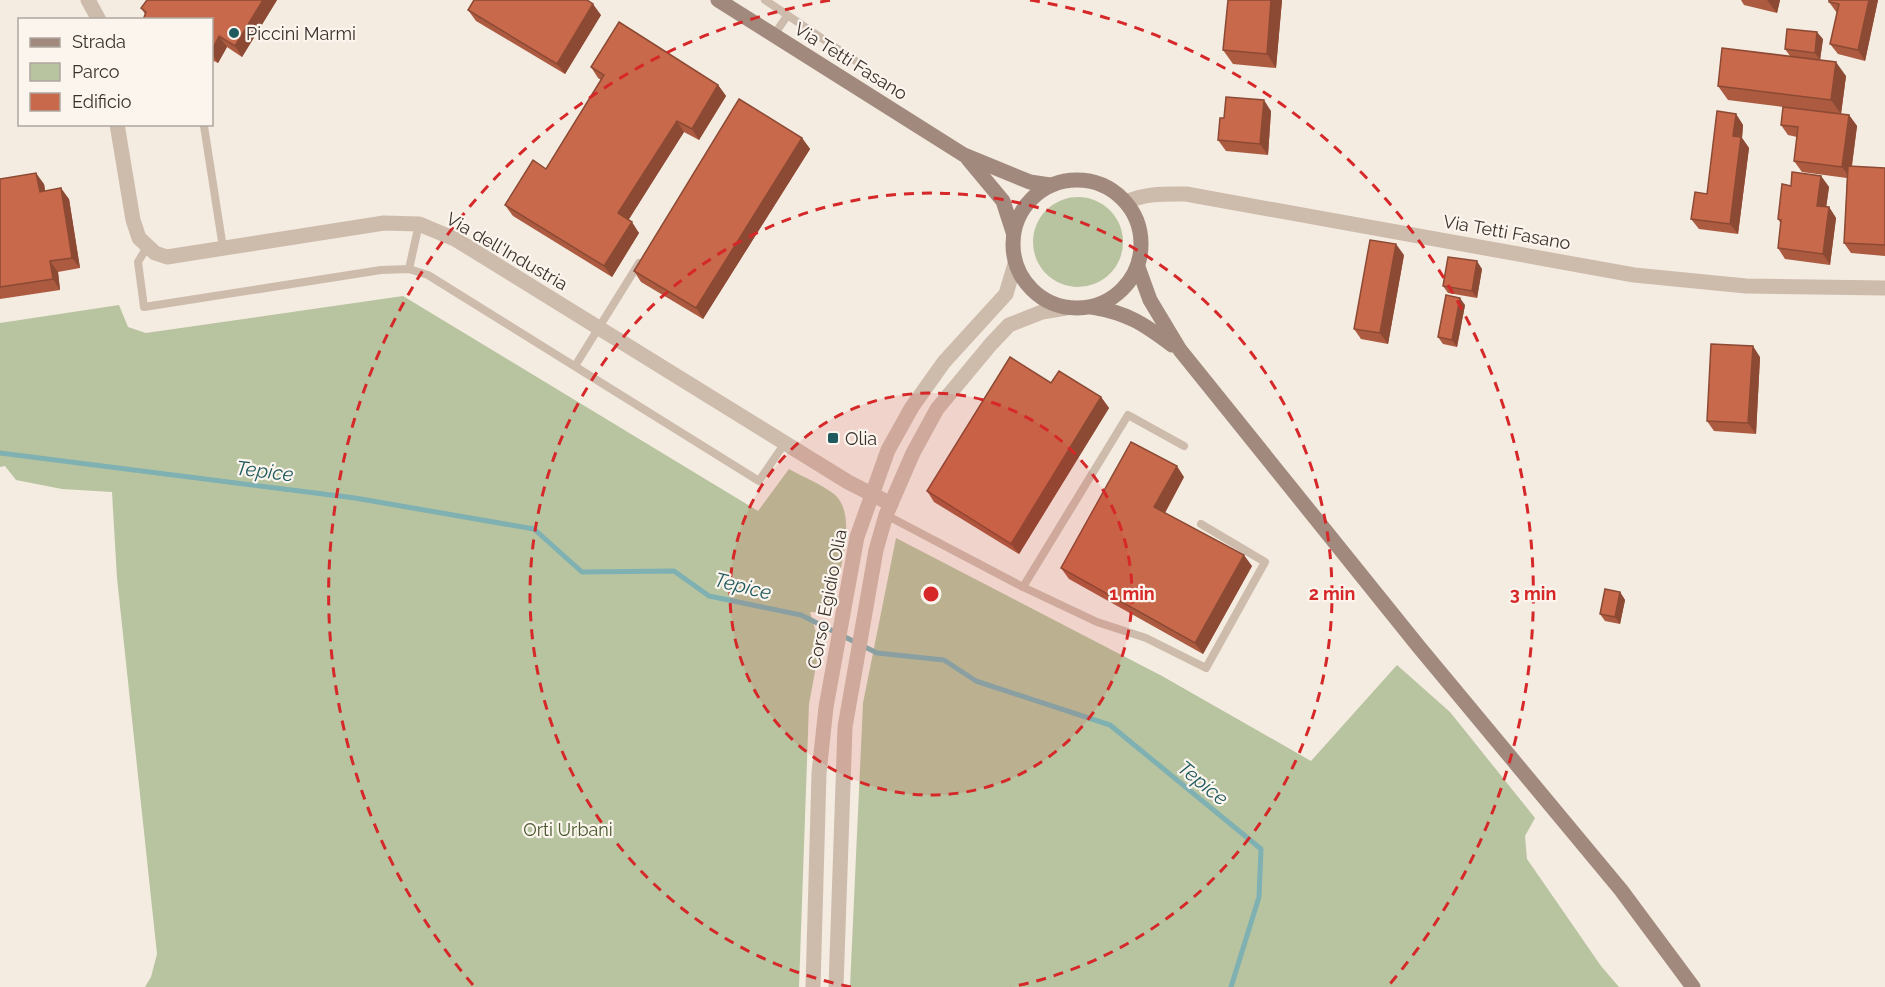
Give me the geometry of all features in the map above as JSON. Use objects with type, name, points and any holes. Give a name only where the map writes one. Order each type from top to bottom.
[{"type":"main road","name":"Via Tetti Fasano","points":[[718,0],[964,154],[1030,182],[1050,185]]},
{"type":"main road","name":"Via Tetti Fasano","points":[[964,154],[1003,201],[1014,232]]},
{"type":"main road","points":[[1092,307],[1112,299],[1128,285],[1138,267],[1141,233],[1126,202],[1110,189],[1091,181],[1070,180],[1050,185],[1033,196],[1020,213],[1014,232],[1012,248],[1015,264],[1023,280],[1035,293],[1050,303],[1066,308],[1092,307],[1114,311],[1135,319],[1180,350]]},
{"type":"main road","points":[[1138,267],[1150,300],[1180,350],[1404,629],[1620,890],[1693,987]]},
{"type":"street","points":[[88,0],[98,18]]},
{"type":"street","points":[[117,126],[133,220],[139,238],[147,247]]},
{"type":"street","name":"Via Tetti Fasano","points":[[1126,202],[1138,196],[1152,194],[1186,194],[1634,275],[1746,286],[1885,288]]},
{"type":"street","name":"Via dell'Industria","points":[[147,247],[167,257],[384,223],[419,224],[455,239],[871,495],[888,509]]},
{"type":"street","name":"Corso Egidio Olia","points":[[813,987],[819,773],[826,707],[857,537],[888,450],[912,407],[944,362],[1005,294],[1015,264]]},
{"type":"street","points":[[836,987],[845,727],[876,550],[888,509],[913,453],[937,409],[990,345],[1009,325],[1042,312],[1066,308]]},
{"type":"lane","points":[[765,0],[863,66]]},
{"type":"lane","points":[[774,35],[787,15]]},
{"type":"lane","points":[[204,126],[223,248]]},
{"type":"lane","points":[[409,269],[419,224]]},
{"type":"lane","points":[[147,247],[138,261],[144,307],[381,270],[409,269],[428,275],[759,482],[785,443]]},
{"type":"lane","points":[[575,366],[642,257]]},
{"type":"lane","points":[[1023,587],[1128,416],[1184,446]]},
{"type":"lane","points":[[888,509],[1023,587],[1097,622],[1146,638],[1206,668],[1265,562],[1201,524]]},
{"type":"green space","points":[[1069,197],[1087,197],[1103,204],[1116,217],[1123,233],[1123,251],[1116,267],[1103,280],[1087,287],[1069,287],[1053,280],[1040,267],[1033,251],[1033,233],[1040,217],[1053,204]]},
{"type":"green space","name":"Orti Urbani","points":[[403,296],[758,511],[789,469],[829,490],[842,504],[846,518],[846,534],[841,569],[832,601],[828,613],[810,612],[817,636],[821,639],[809,704],[799,987],[145,987],[151,977],[157,954],[117,578],[112,492],[62,489],[16,480],[5,466],[0,467],[0,323],[119,305],[128,327],[146,333]]},
{"type":"green space","points":[[896,538],[1162,676],[1311,761],[1397,665],[1450,712],[1535,818],[1525,836],[1527,859],[1601,966],[1619,987],[850,987],[863,703]]},
{"type":"building","name":"Piccini Marmi","points":[[147,0],[263,0],[235,46],[219,36],[213,48],[213,18],[144,18],[146,12],[141,8]]},
{"type":"building","points":[[474,0],[587,0],[593,4],[557,64],[468,10]]},
{"type":"building","points":[[1228,0],[1271,0],[1267,54],[1223,50]]},
{"type":"building","points":[[1829,0],[1869,0],[1858,50],[1830,44],[1839,4],[1829,2]]},
{"type":"building","points":[[619,22],[718,85],[692,129],[677,121],[618,213],[632,222],[604,266],[505,205],[533,160],[546,169],[604,75],[591,67]]},
{"type":"building","points":[[1787,29],[1817,32],[1815,53],[1785,49]]},
{"type":"building","points":[[1722,48],[1836,62],[1831,100],[1718,86]]},
{"type":"building","points":[[1226,97],[1264,100],[1260,144],[1218,140],[1220,118],[1224,118]]},
{"type":"building","points":[[739,99],[802,138],[696,308],[634,271]]},
{"type":"building","points":[[1783,107],[1849,115],[1842,167],[1794,161],[1798,127],[1781,125]]},
{"type":"building","points":[[1717,111],[1736,114],[1733,136],[1741,137],[1730,224],[1691,219],[1695,192],[1707,194]]},
{"type":"building","points":[[1848,166],[1885,168],[1885,245],[1844,243]]},
{"type":"building","points":[[1792,172],[1821,176],[1817,206],[1829,207],[1823,254],[1778,248],[1781,220],[1778,219],[1782,184],[1791,186]]},
{"type":"building","points":[[36,173],[40,192],[61,188],[72,258],[50,261],[53,279],[0,287],[0,179]]},
{"type":"building","points":[[1370,240],[1396,244],[1380,333],[1354,329]]},
{"type":"building","points":[[1448,257],[1477,261],[1472,291],[1443,286]]},
{"type":"building","points":[[1446,295],[1460,298],[1452,340],[1438,337]]},
{"type":"building","points":[[1711,344],[1753,346],[1748,423],[1707,421]]},
{"type":"building","points":[[1010,357],[1051,383],[1059,371],[1101,397],[1011,544],[927,491]]},
{"type":"building","points":[[1131,442],[1177,466],[1154,507],[1244,555],[1195,643],[1061,568]]},
{"type":"building","points":[[1605,589],[1620,592],[1615,617],[1600,614]]},
{"type":"waterway","name":"Tepice","points":[[0,453],[355,498],[534,529],[582,572],[674,571],[709,596],[801,615],[877,653],[944,660],[976,681],[1110,725],[1261,849],[1259,897],[1231,987]]},
{"type":"place","name":"Piccini Marmi","points":[[234,33]]},
{"type":"place","name":"Olia","points":[[833,438]]}]
